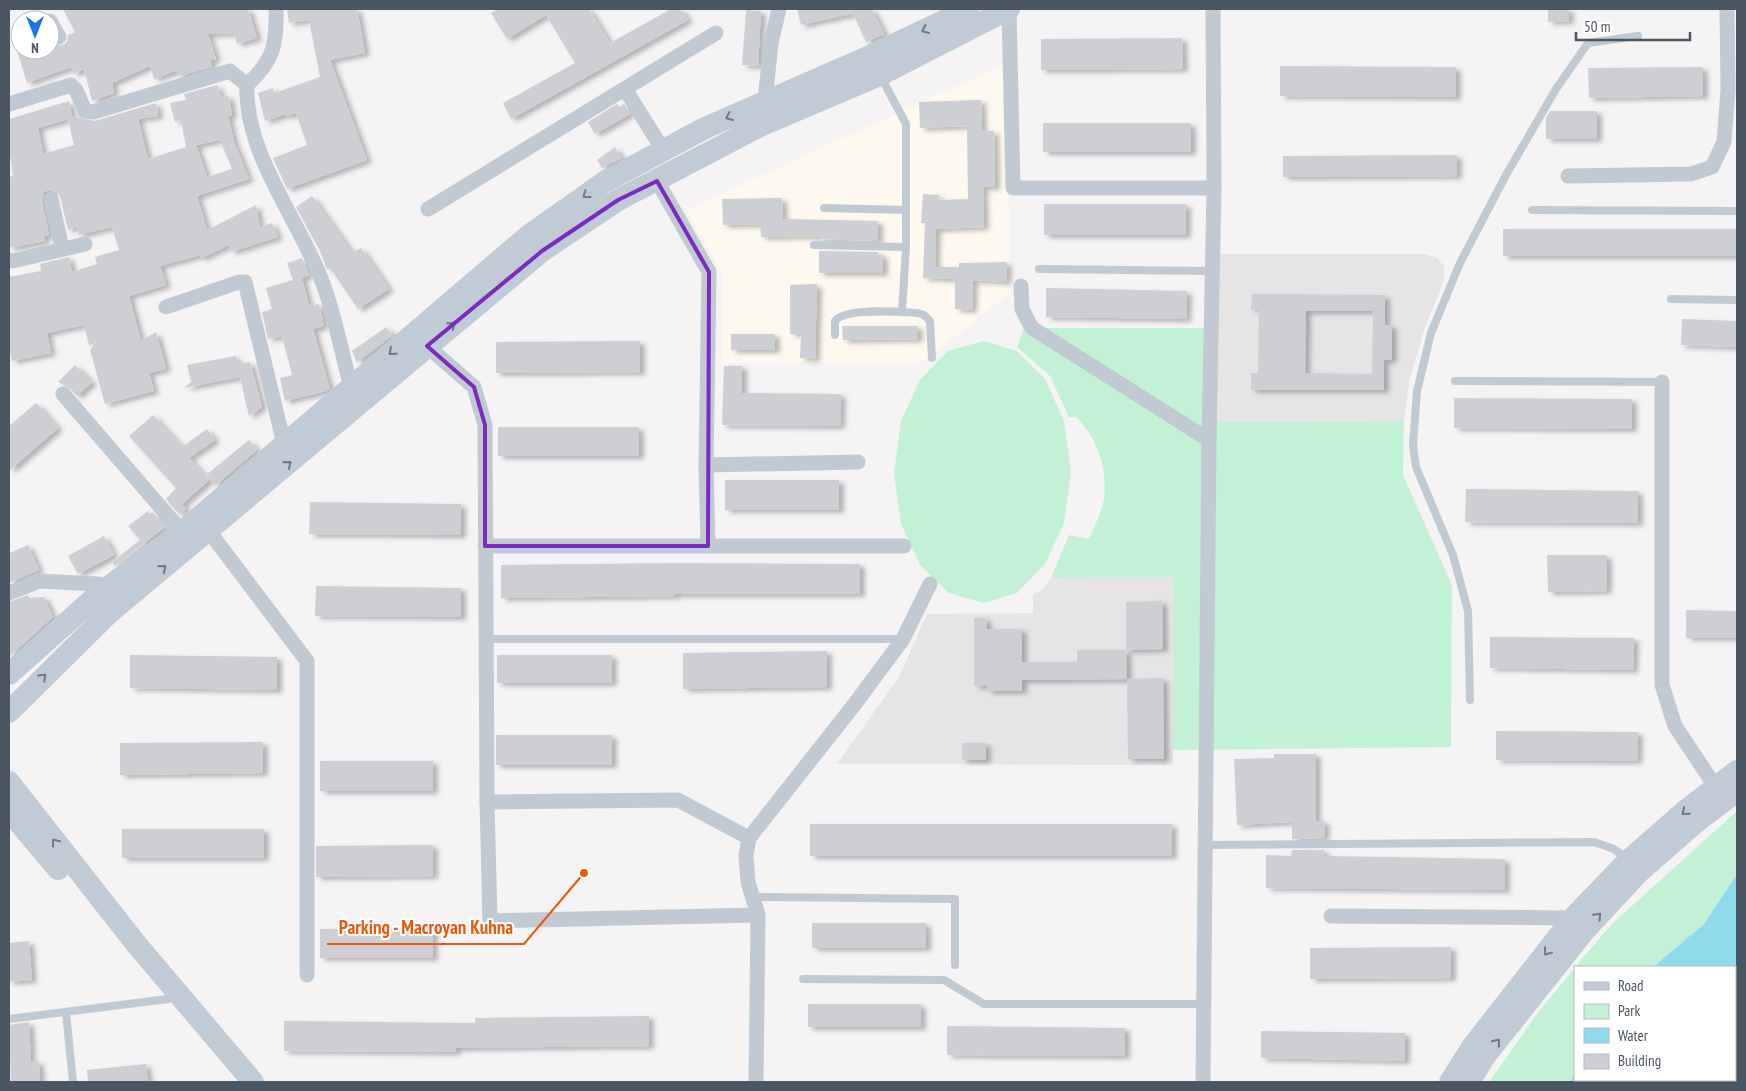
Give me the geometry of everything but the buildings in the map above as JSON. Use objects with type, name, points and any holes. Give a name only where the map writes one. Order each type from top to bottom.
[{"type":"main road","points":[[9,674],[100,593],[182,532],[284,444],[427,346],[542,251],[618,200],[875,65],[969,9]]},
{"type":"main road","points":[[9,712],[109,613],[208,530],[528,236],[606,181],[705,128],[765,101],[875,65],[1009,9]]},
{"type":"main road","points":[[1468,1082],[1485,1056],[1585,930],[1639,872],[1726,793],[1737,771]]},
{"type":"main road","points":[[9,782],[137,945],[253,1082]]},
{"type":"main road","points":[[1450,1082],[1472,1047],[1573,918],[1628,861],[1685,811],[1726,793]]},
{"type":"main road","points":[[9,810],[238,1082]]},
{"type":"street","points":[[276,9],[277,38],[263,70],[247,85],[246,101],[258,148],[320,277],[357,394]]},
{"type":"street","points":[[765,101],[770,43],[779,9]]},
{"type":"street","points":[[1009,9],[1013,188],[1214,188]]},
{"type":"street","points":[[1203,1082],[1208,440],[1214,188],[1213,9]]},
{"type":"street","points":[[1568,176],[1691,174],[1712,167],[1724,142],[1732,90],[1727,9]]},
{"type":"street","points":[[428,209],[716,33]]},
{"type":"street","points":[[9,104],[71,85],[76,90],[86,111],[93,112],[230,71],[247,85]]},
{"type":"street","points":[[625,89],[660,145],[657,154]]},
{"type":"street","points":[[657,181],[709,272],[706,465],[708,546]]},
{"type":"street","points":[[51,199],[62,248]]},
{"type":"street","points":[[9,260],[13,261],[85,244]]},
{"type":"street","points":[[166,307],[238,282],[245,282],[284,444]]},
{"type":"street","points":[[1021,286],[1022,309],[1032,328],[1208,440]]},
{"type":"street","points":[[427,346],[474,387],[485,426],[487,802],[490,921],[758,915]]},
{"type":"street","points":[[1662,382],[1662,685],[1675,726],[1726,793]]},
{"type":"street","points":[[63,394],[182,532]]},
{"type":"street","points":[[706,465],[858,462]]},
{"type":"street","points":[[208,530],[307,661],[307,975]]},
{"type":"street","points":[[485,546],[904,546]]},
{"type":"street","points":[[9,593],[39,582],[70,581],[98,584],[100,593]]},
{"type":"street","points":[[756,1082],[758,915],[746,856],[749,838],[854,705],[903,639],[930,584]]},
{"type":"street","points":[[487,802],[678,800],[749,838]]},
{"type":"street","points":[[1331,916],[1573,918]]},
{"type":"lane","points":[[1470,700],[1468,611],[1453,555],[1416,468],[1413,445],[1417,391],[1429,341],[1460,263],[1506,175],[1556,89],[1588,43],[1638,36]]},
{"type":"lane","points":[[875,65],[906,124],[906,246],[902,312]]},
{"type":"lane","points":[[824,208],[906,210]]},
{"type":"lane","points":[[1532,210],[1737,211]]},
{"type":"lane","points":[[814,245],[906,246]]},
{"type":"lane","points":[[1039,269],[1212,271]]},
{"type":"lane","points":[[1671,299],[1737,300]]},
{"type":"lane","points":[[835,335],[835,321],[840,316],[870,312],[902,312],[924,315],[930,321],[932,358]]},
{"type":"lane","points":[[1455,381],[1662,382]]},
{"type":"lane","points":[[486,639],[903,639]]},
{"type":"lane","points":[[1204,845],[1594,842],[1614,848],[1628,861]]},
{"type":"lane","points":[[753,897],[955,899],[955,964]]},
{"type":"lane","points":[[803,979],[944,980],[984,1004],[1203,1004]]},
{"type":"lane","points":[[9,1019],[168,999]]},
{"type":"lane","points":[[66,1013],[73,1082]]},
{"type":"highlighted area","points":[[657,181],[709,272],[708,546],[485,546],[485,425],[474,387],[427,346],[542,251],[618,200]]},
{"type":"shaded area","points":[[1007,63],[1010,293],[921,363],[722,363],[723,273],[686,210]]},
{"type":"shaded area","points":[[1219,254],[1423,254],[1437,258],[1444,266],[1444,280],[1425,327],[1409,381],[1404,421],[1216,422]]},
{"type":"shaded area","points":[[1173,577],[1173,765],[837,764],[899,677],[927,614],[1033,613],[1033,595],[1043,589],[1051,578]]},
{"type":"green space","points":[[1024,328],[1218,328],[1216,422],[1404,421],[1403,475],[1452,585],[1451,747],[1173,750],[1173,577],[1051,578],[1069,535],[1089,539],[1103,504],[1104,476],[1099,454],[1090,434],[1076,417],[1069,417],[1050,376],[1017,347]]},
{"type":"green space","points":[[983,341],[1017,351],[1045,379],[1064,421],[1071,472],[1064,523],[1045,564],[1017,593],[983,603],[949,593],[920,565],[901,524],[894,473],[901,421],[920,380],[948,351]]},
{"type":"green space","points":[[1737,811],[1737,874],[1704,924],[1654,966],[1576,966],[1612,924]]},
{"type":"green space","points":[[1574,969],[1574,1076],[1570,1082],[1489,1082],[1539,1011]]},
{"type":"water","points":[[1737,874],[1736,1034],[1736,966],[1654,966],[1704,924]]},
{"type":"water","points":[[1574,1076],[1574,1081],[1693,1081],[1692,1082],[1570,1082]]},
{"type":"place","name":"Parking - Macroyan Kuhna","points":[[584,873]]}]
